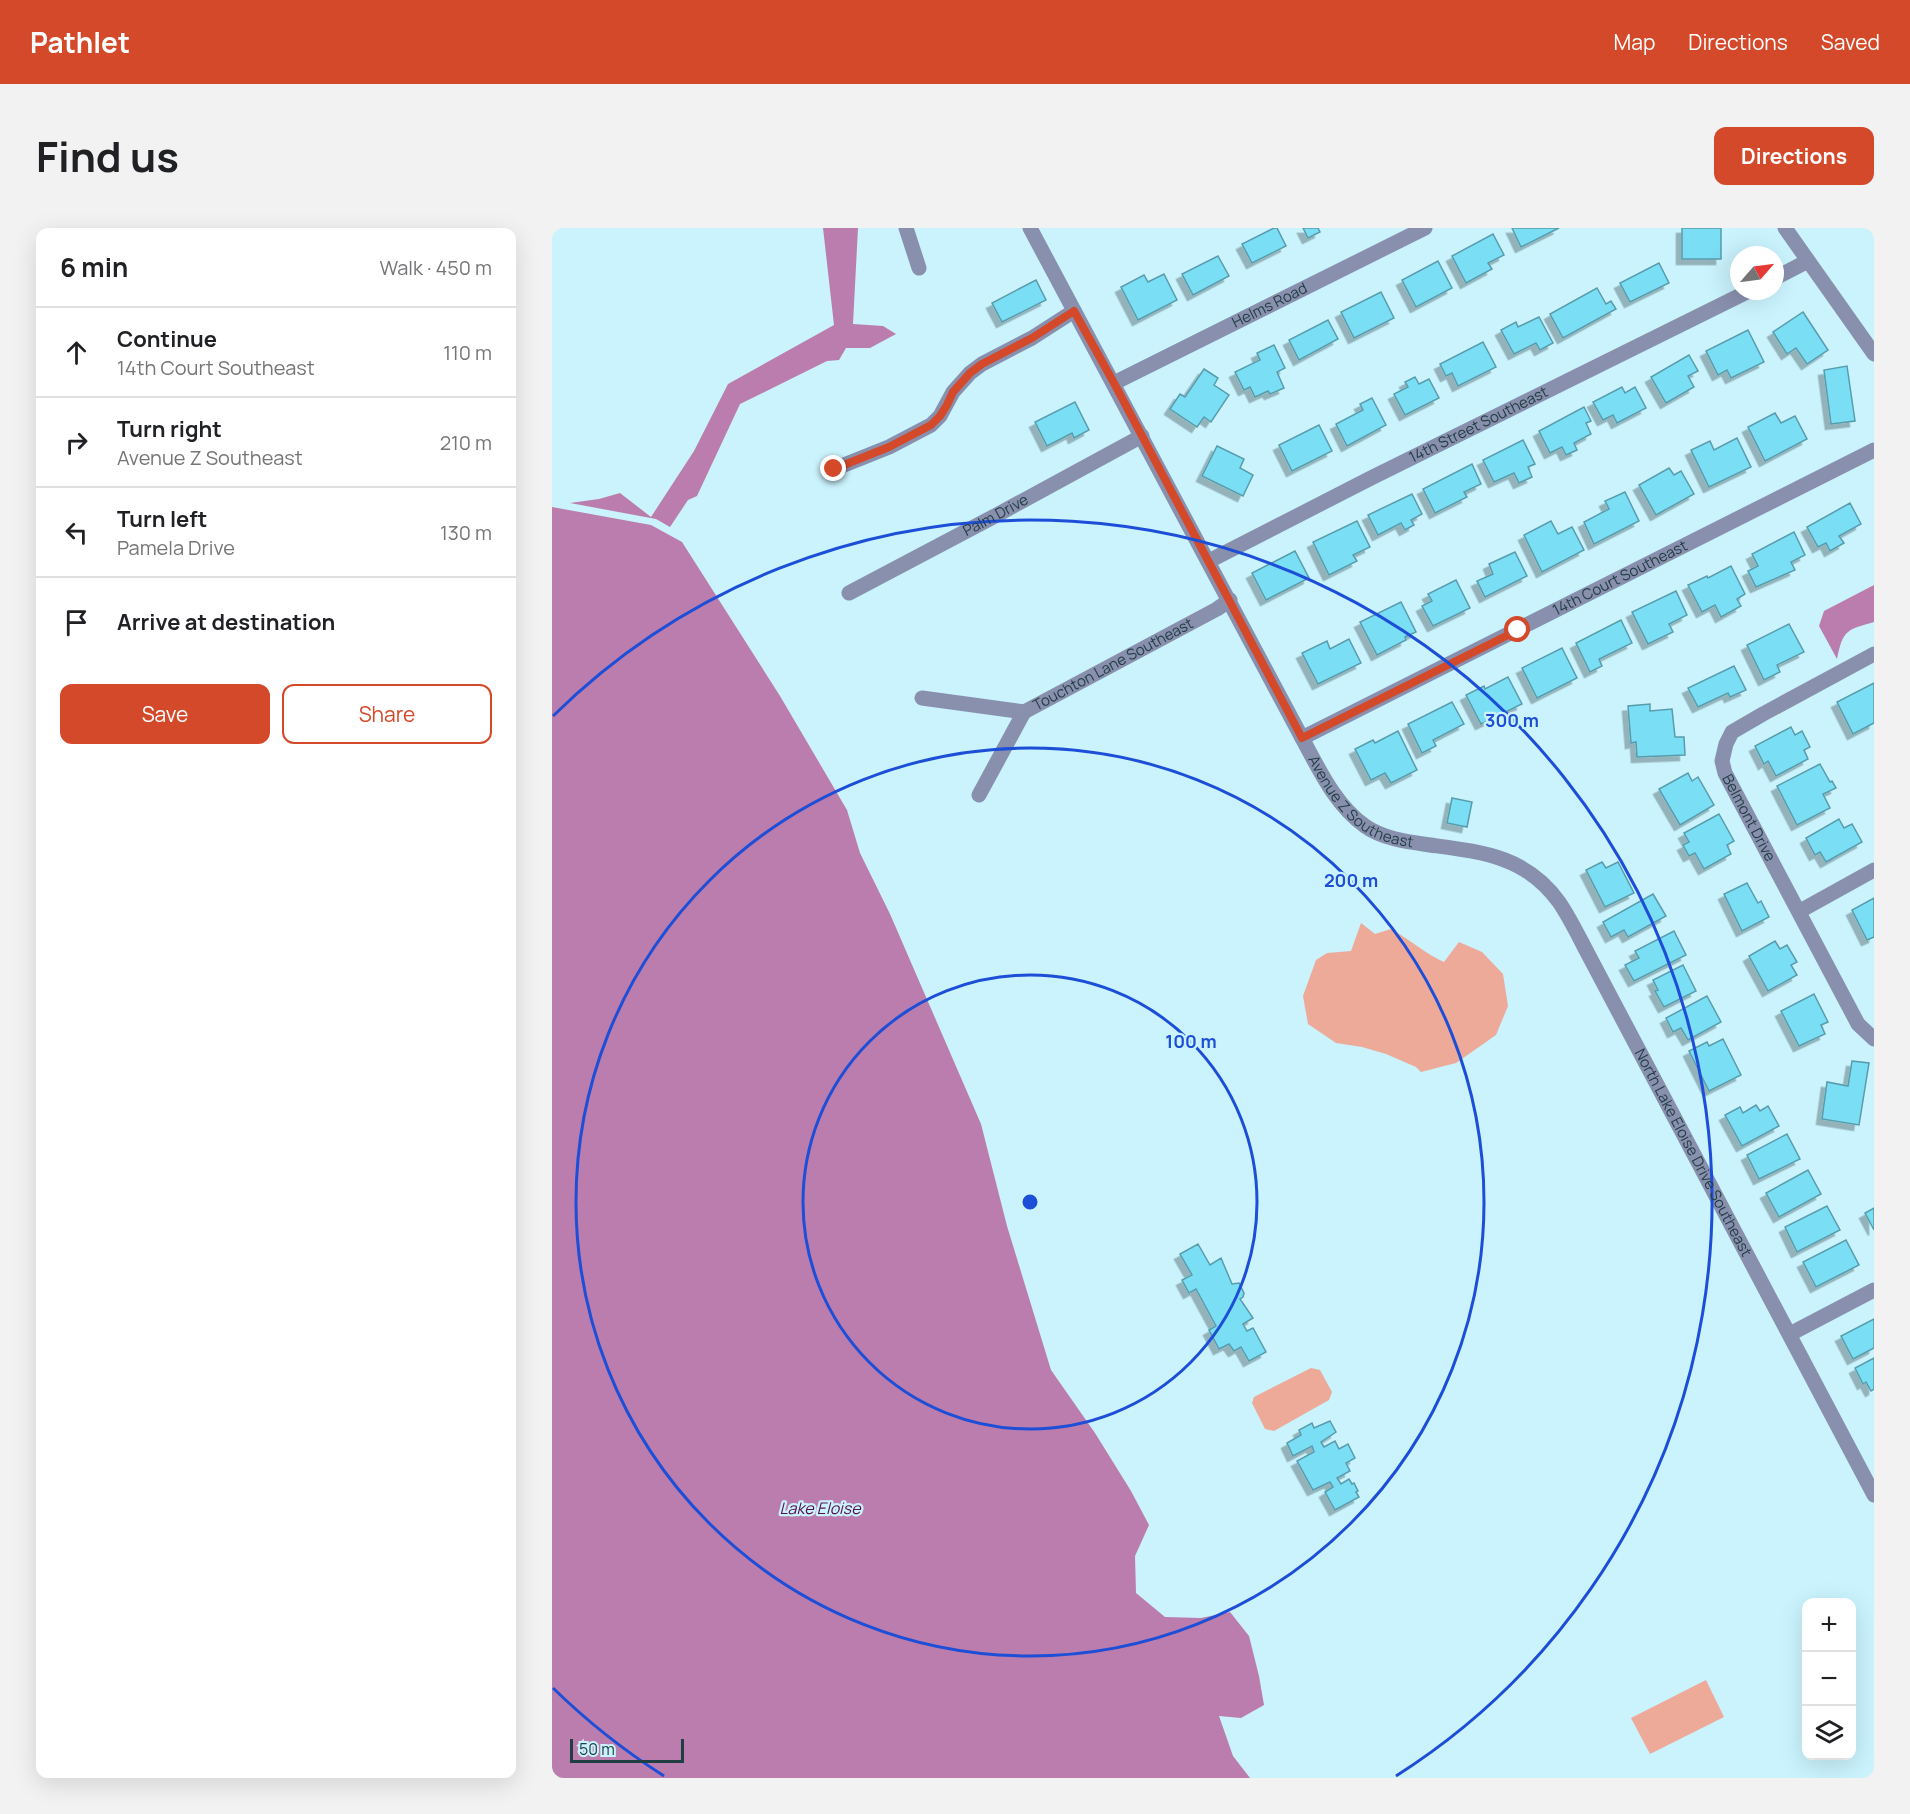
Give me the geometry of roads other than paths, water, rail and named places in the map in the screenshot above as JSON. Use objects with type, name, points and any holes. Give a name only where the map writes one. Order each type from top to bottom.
[{"type":"street","points":[[906,228],[920,268]]},
{"type":"street","name":"Avenue Z Southeast","points":[[1030,228],[1302,738],[1341,803],[1368,828],[1397,840],[1473,851]]},
{"type":"street","name":"Helms Road","points":[[1114,383],[1425,228]]},
{"type":"street","points":[[1785,228],[1874,354]]},
{"type":"street","points":[[1784,273],[1808,261]]},
{"type":"street","name":"14th Street Southeast","points":[[1209,561],[1731,300]]},
{"type":"street","points":[[834,469],[889,447],[931,425],[940,416],[953,392],[970,373],[1074,311]]},
{"type":"street","name":"Palm Drive","points":[[849,593],[1142,436]]},
{"type":"street","name":"14th Court Southeast","points":[[1302,738],[1874,450]]},
{"type":"street","name":"Touchton Lane Southeast","points":[[922,698],[1024,712],[1230,600]]},
{"type":"street","name":"Belmont Drive","points":[[1874,654],[1732,732],[1722,761],[1725,773],[1858,1024],[1874,1040]]},
{"type":"street","points":[[980,795],[1024,712]]},
{"type":"street","name":"North Lake Eloise Drive Southeast","points":[[1473,851],[1495,855],[1521,867],[1542,883],[1558,901],[1593,962],[1874,1495]]},
{"type":"street","points":[[1800,912],[1874,870]]},
{"type":"street","points":[[1790,1334],[1874,1290]]},
{"type":"water","points":[[823,228],[858,228],[853,324],[883,326],[896,334],[870,348],[846,348],[839,360],[827,361],[740,404],[697,496],[688,500],[670,527],[656,519],[570,503],[620,493],[651,517],[694,451],[728,384],[834,325]]},
{"type":"water","name":"Lake Eloise","points":[[552,507],[651,525],[682,542],[780,696],[847,810],[860,853],[890,914],[981,1124],[1007,1226],[1051,1370],[1095,1433],[1149,1525],[1135,1556],[1136,1593],[1165,1617],[1201,1618],[1230,1612],[1249,1636],[1264,1705],[1241,1718],[1219,1716],[1233,1756],[1250,1778],[552,1778]]},
{"type":"water","points":[[1874,585],[1874,622],[1847,633],[1841,642],[1837,659],[1819,626],[1824,611]]}]
